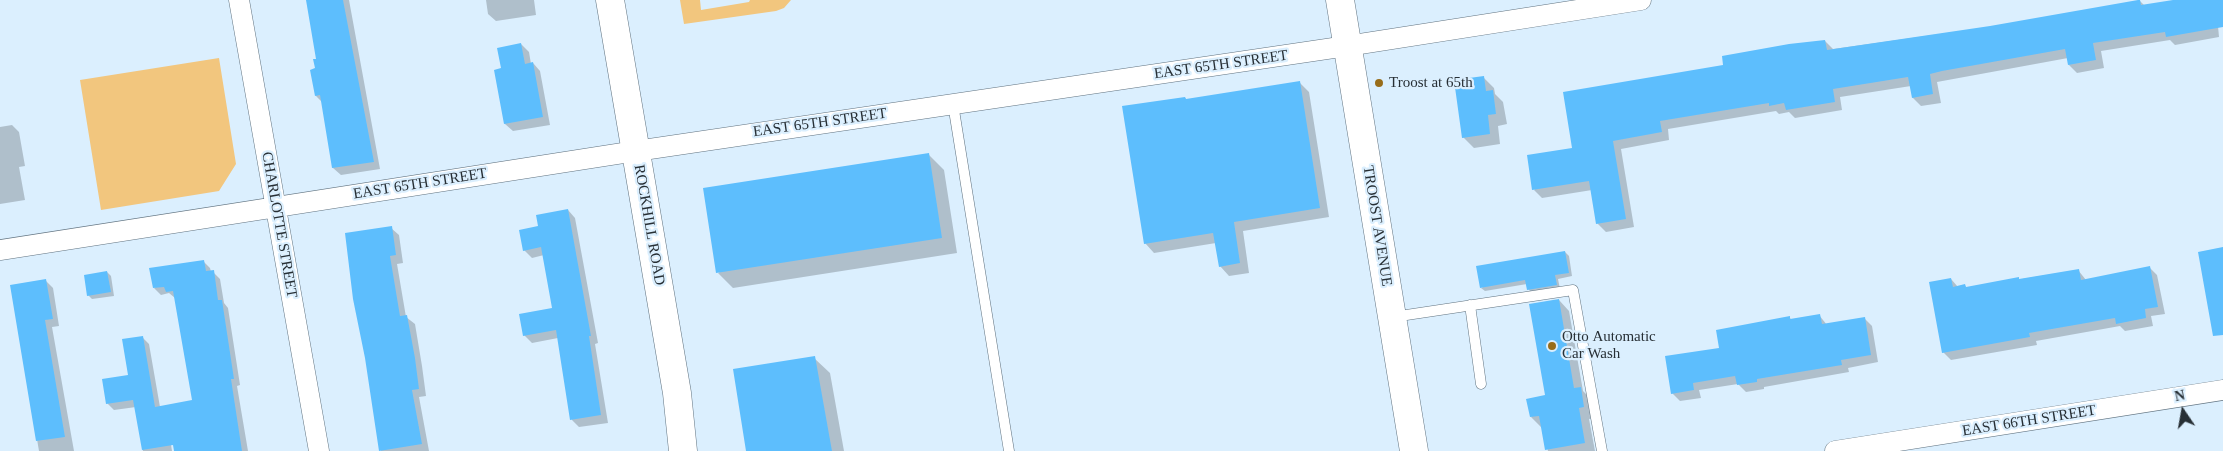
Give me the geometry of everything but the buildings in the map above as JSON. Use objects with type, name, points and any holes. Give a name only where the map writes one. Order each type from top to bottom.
[{"type":"main road","name":"ROCKHILL ROAD","points":[[610,0],[677,393],[683,451]]},
{"type":"main road","name":"TROOST AVENUE","points":[[1340,0],[1414,451]]},
{"type":"street","name":"CHARLOTTE STREET","points":[[238,0],[319,451]]},
{"type":"street","name":"EAST 65TH STREET","points":[[0,250],[636,151],[1347,46],[1641,0]]},
{"type":"street","name":"EAST 66TH STREET","points":[[1835,451],[2223,390]]},
{"type":"lane","points":[[953,104],[1009,451]]},
{"type":"lane","points":[[1392,317],[1573,290],[1602,451]]},
{"type":"lane","points":[[1470,305],[1481,384]]},
{"type":"shaded area","points":[[680,0],[700,0],[701,10],[749,2],[750,0],[791,0],[784,8],[776,11],[684,24]]},
{"type":"shaded area","points":[[219,58],[236,164],[219,191],[101,210],[80,80]]},
{"type":"place","name":"Troost at 65th","points":[[1379,83]]},
{"type":"place","name":"Otto Automatic Car Wash","points":[[1552,346]]}]
